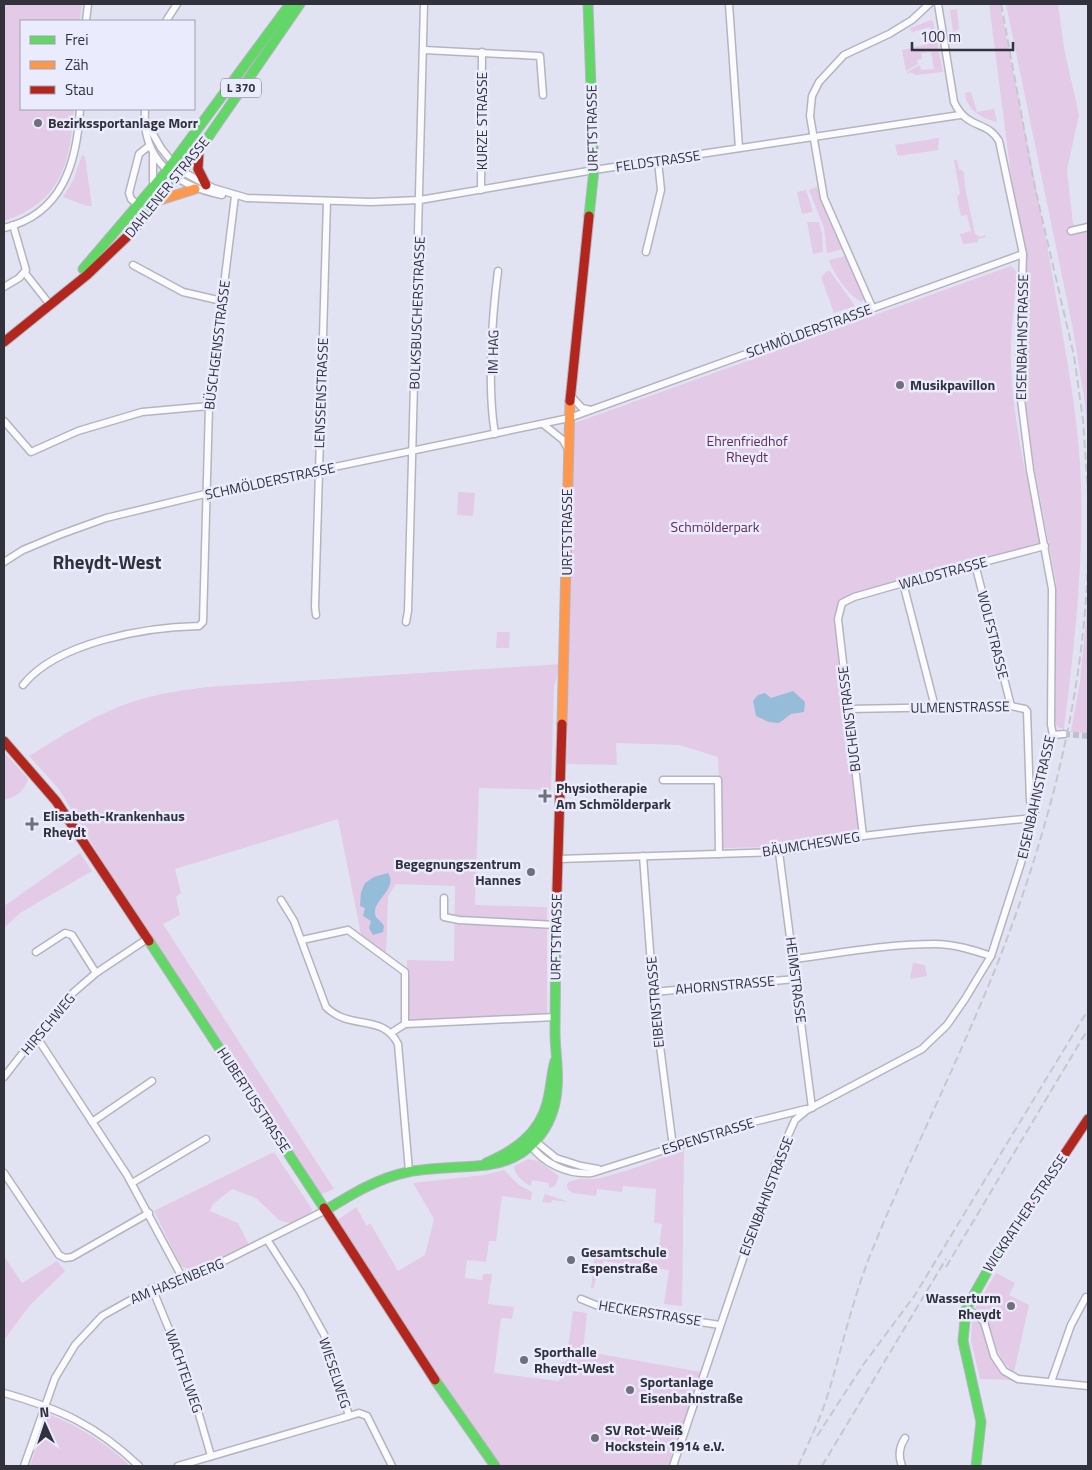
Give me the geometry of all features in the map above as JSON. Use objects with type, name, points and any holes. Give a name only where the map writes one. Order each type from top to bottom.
[{"type":"main road","name":"DAHLENER STRASSE","points":[[4,335],[81,271],[138,206],[170,166],[290,4]]},
{"type":"main road","name":"DAHLENER STRASSE","points":[[4,342],[102,260],[134,230],[160,201],[199,150],[300,4]]},
{"type":"main road","name":"URFTSTRASSE","points":[[326,1210],[375,1183],[409,1172],[500,1164],[515,1158],[532,1142],[546,1107],[555,1061],[556,925],[567,582],[570,395],[594,170],[588,4]]},
{"type":"main road","points":[[199,150],[198,169],[206,185]]},
{"type":"main road","points":[[160,201],[195,189]]},
{"type":"main road","name":"HUBERTUSSTRASSE","points":[[4,741],[56,800],[442,1390],[495,1466]]},
{"type":"main road","name":"WICKRATHER STRASSE","points":[[966,1309],[989,1268],[1088,1119]]},
{"type":"main road","points":[[966,1309],[964,1342],[981,1422],[976,1466]]},
{"type":"street","points":[[86,20],[88,4]]},
{"type":"street","points":[[167,20],[177,4]]},
{"type":"street","name":"BOLKSBUSCHERSTRASSE","points":[[406,622],[408,611],[413,451],[424,4]]},
{"type":"street","points":[[729,4],[739,148]]},
{"type":"street","points":[[872,307],[824,198],[812,136],[810,116],[812,96],[819,82],[844,55],[889,34],[912,20],[929,4]]},
{"type":"street","points":[[938,4],[954,102],[960,115]]},
{"type":"street","name":"KURZE STRASSE","points":[[424,50],[540,56],[543,94]]},
{"type":"street","name":"KURZE STRASSE","points":[[481,190],[482,52]]},
{"type":"street","points":[[4,228],[36,214],[46,206],[66,179],[76,150],[80,110]]},
{"type":"street","points":[[145,110],[146,135],[151,149],[180,175]]},
{"type":"street","name":"FELDSTRASSE","points":[[180,175],[195,189],[235,196],[284,201],[327,202],[420,200],[594,170],[960,115]]},
{"type":"street","name":"EISENBAHNSTRASSE","points":[[673,1466],[774,1167],[795,1120],[812,1108],[922,1049],[935,1039],[966,999],[991,956],[1035,815],[1048,744],[1053,735],[1051,724],[1052,589],[1046,546],[1030,470],[1019,384],[1023,254],[999,141],[994,132],[960,115]]},
{"type":"street","points":[[145,120],[170,166]]},
{"type":"street","name":"DAHLENER STRASSE","points":[[138,206],[131,199],[129,193],[139,154],[151,149],[153,188]]},
{"type":"street","points":[[646,252],[661,190],[658,161]]},
{"type":"street","name":"FELDSTRASSE","points":[[180,175],[235,196]]},
{"type":"street","name":"BÜSCHGENSSTRASSE","points":[[23,685],[30,676],[84,646],[143,630],[199,626],[203,622],[205,494],[209,406],[235,196]]},
{"type":"street","name":"LENSSENSTRASSE","points":[[316,615],[314,607],[327,202]]},
{"type":"street","points":[[13,225],[25,263],[25,273],[47,301]]},
{"type":"street","points":[[1071,232],[1088,227]]},
{"type":"street","name":"SCHMÖLDERSTRASSE","points":[[4,562],[23,550],[106,518],[205,494],[319,472],[569,418],[1023,254]]},
{"type":"street","points":[[133,265],[183,292],[222,301]]},
{"type":"street","name":"IM HAG","points":[[495,434],[492,413],[493,314],[498,270]]},
{"type":"street","points":[[4,287],[25,273]]},
{"type":"street","points":[[570,395],[582,408],[587,411],[594,410]]},
{"type":"street","points":[[4,421],[31,452],[78,431],[142,412],[209,406]]},
{"type":"street","points":[[543,424],[563,440],[568,449]]},
{"type":"street","name":"WALDSTRASSE","points":[[842,603],[854,597],[902,583],[1046,546]]},
{"type":"street","name":"WOLFSTRASSE","points":[[975,564],[1011,706]]},
{"type":"street","points":[[902,583],[935,707]]},
{"type":"street","name":"BUCHENSTRASSE","points":[[842,603],[838,619],[863,836]]},
{"type":"street","name":"ULMENSTRASSE","points":[[848,709],[1020,706],[1027,711],[1030,801],[1035,815]]},
{"type":"street","points":[[1053,735],[1064,734]]},
{"type":"street","points":[[663,780],[718,780],[719,854]]},
{"type":"street","name":"BÄUMCHESWEG","points":[[558,859],[779,852],[863,836],[1035,815]]},
{"type":"street","name":"HEIMSTRASSE","points":[[779,852],[812,1108]]},
{"type":"street","name":"EIBENSTRASSE","points":[[643,856],[653,992],[673,1147]]},
{"type":"street","points":[[444,898],[444,917],[459,920],[556,925]]},
{"type":"street","points":[[281,900],[294,921],[302,940],[326,1007],[336,1017],[344,1020],[376,1024],[391,1033],[399,1051],[409,1172]]},
{"type":"street","points":[[302,940],[348,930],[405,972],[405,1024]]},
{"type":"street","points":[[36,952],[65,934],[72,935],[96,972]]},
{"type":"street","name":"HIRSCHWEG","points":[[4,1077],[74,992],[96,972],[147,939]]},
{"type":"street","points":[[794,959],[899,946],[936,944],[962,948],[991,956]]},
{"type":"street","name":"AHORNSTRASSE","points":[[653,992],[796,979]]},
{"type":"street","points":[[391,1033],[405,1024],[556,1017]]},
{"type":"street","points":[[36,1036],[132,1183],[183,1279]]},
{"type":"street","points":[[92,1122],[152,1081]]},
{"type":"street","name":"ESPENSTRASSE","points":[[532,1142],[552,1163],[571,1172],[592,1173],[753,1122],[812,1108]]},
{"type":"street","points":[[132,1183],[206,1139]]},
{"type":"street","points":[[4,1173],[59,1255],[65,1258],[72,1257],[149,1213]]},
{"type":"street","name":"AM HASENBERG","points":[[24,1466],[44,1404],[55,1378],[74,1345],[110,1310],[152,1288],[198,1274],[268,1241],[326,1210]]},
{"type":"street","name":"WIESELWEG","points":[[268,1241],[300,1291],[326,1338],[349,1416],[359,1413],[367,1416],[392,1466]]},
{"type":"street","name":"WACHTELWEG","points":[[152,1288],[187,1373],[211,1456]]},
{"type":"street","points":[[1051,1382],[1071,1325],[1086,1297],[1088,1298]]},
{"type":"street","name":"HECKERSTRASSE","points":[[581,1299],[601,1307],[720,1325]]},
{"type":"street","points":[[966,1309],[977,1315],[984,1322],[994,1356],[1004,1371],[1018,1379],[1088,1386]]},
{"type":"street","points":[[4,1393],[44,1404],[101,1433],[139,1466]]},
{"type":"street","points":[[178,1466],[349,1416]]},
{"type":"street","points":[[902,1466],[899,1456],[900,1445],[905,1438]]},
{"type":"green space","name":"Bezirkssportanlage Morr","points":[[4,4],[82,4],[80,20],[20,20],[20,110],[74,110],[69,147],[59,178],[50,192],[38,203],[23,213],[4,221]]},
{"type":"green space","points":[[989,4],[1000,4],[1051,270],[1077,426],[1081,498],[1080,564],[1072,663],[1064,729],[1057,727],[1054,718],[1056,582],[1034,466],[1022,381],[1026,255],[1011,175]]},
{"type":"green space","points":[[1006,4],[1058,4],[1064,48],[1079,115],[1067,170],[1073,224],[1088,232],[1088,442],[1085,404],[1073,329]]},
{"type":"green space","points":[[957,9],[959,29],[953,32],[950,10]]},
{"type":"green space","points":[[931,20],[936,37],[933,38],[930,27],[912,32],[910,28]]},
{"type":"green space","points":[[937,42],[943,72],[916,75],[910,72],[908,74],[907,72],[920,65],[921,70],[934,69],[931,52],[921,53],[922,59],[917,60],[918,64],[906,71],[902,50]]},
{"type":"green space","points":[[971,92],[977,112],[994,109],[997,122],[981,116],[972,109],[965,93]]},
{"type":"green space","points":[[939,138],[938,150],[898,156],[895,145]]},
{"type":"green space","points":[[82,155],[85,157],[92,206],[63,197],[73,181]]},
{"type":"green space","points":[[954,160],[957,160],[959,169],[964,172],[965,187],[975,234],[980,237],[985,235],[986,237],[978,239],[978,242],[963,244],[960,234],[971,231],[967,215],[961,216],[957,197],[960,193]]},
{"type":"green space","points":[[817,187],[827,217],[842,249],[829,253],[827,253],[824,228],[809,190]]},
{"type":"green space","points":[[806,190],[813,212],[802,214],[797,192]]},
{"type":"green space","points":[[807,222],[819,222],[823,252],[813,254]]},
{"type":"green space","points":[[845,256],[865,298],[861,302],[842,284],[829,260]]},
{"type":"green space","name":"Schmölderpark","points":[[1011,266],[1017,272],[1011,353],[1012,387],[1018,432],[1042,545],[839,602],[834,619],[859,831],[778,847],[722,848],[718,757],[679,745],[616,743],[617,765],[567,764],[572,424]]},
{"type":"green space","points":[[827,271],[830,271],[855,306],[834,313],[821,277]]},
{"type":"green space","points":[[458,492],[475,493],[473,516],[457,515]]},
{"type":"green space","points":[[1088,600],[1088,733],[1071,732],[1080,682]]},
{"type":"green space","points":[[497,632],[510,632],[509,648],[496,648]]},
{"type":"green space","points":[[561,664],[554,685],[551,790],[479,788],[475,905],[547,907],[547,1015],[408,1021],[407,960],[454,961],[455,886],[396,884],[388,896],[386,957],[362,939],[338,819],[175,869],[181,893],[176,897],[180,915],[163,924],[334,1189],[319,1195],[124,897],[59,789],[29,756],[79,726],[118,707],[141,699],[179,691],[208,687]]},
{"type":"green space","points":[[4,752],[28,779],[24,788],[19,793],[4,800]]},
{"type":"green space","points":[[80,853],[92,871],[20,913],[4,928],[4,906]]},
{"type":"green space","points":[[913,963],[925,965],[927,976],[910,979]]},
{"type":"green space","points":[[684,1149],[682,1306],[664,1304],[669,1270],[603,1261],[602,1271],[597,1270],[594,1288],[591,1288],[595,1253],[649,1260],[650,1255],[658,1256],[662,1224],[654,1223],[656,1189],[623,1186],[622,1192],[597,1189],[596,1196],[573,1193],[568,1190],[567,1184],[578,1179],[596,1179],[622,1172]]},
{"type":"green space","points":[[274,1152],[312,1209],[310,1215],[292,1224],[279,1220],[256,1198],[232,1189],[213,1204],[210,1211],[238,1223],[249,1245],[195,1272],[181,1266],[154,1211]]},
{"type":"green space","points":[[528,1159],[538,1161],[559,1176],[555,1186],[549,1188],[549,1183],[532,1180],[531,1186],[520,1178],[514,1166]]},
{"type":"green space","points":[[504,1170],[519,1185],[532,1192],[531,1200],[502,1196],[496,1241],[489,1241],[486,1262],[467,1260],[465,1278],[482,1280],[483,1274],[492,1274],[488,1304],[514,1307],[512,1319],[501,1318],[494,1373],[559,1381],[562,1362],[566,1362],[573,1311],[587,1313],[583,1351],[701,1372],[668,1466],[498,1466],[336,1221],[356,1207],[367,1226],[370,1223],[398,1271],[425,1255],[434,1219],[413,1183],[484,1175]]},
{"type":"green space","points":[[545,1194],[569,1202],[552,1200],[551,1203],[542,1202]]},
{"type":"green space","points":[[4,1256],[22,1283],[57,1261],[65,1271],[30,1305],[4,1340]]},
{"type":"green space","points":[[996,1273],[1015,1283],[1009,1295],[1029,1305],[1014,1372],[1002,1359],[989,1325],[975,1308]]},
{"type":"green space","points":[[972,1318],[980,1322],[994,1361],[1015,1380],[980,1379],[971,1340]]},
{"type":"green space","points":[[51,1415],[93,1437],[130,1466],[30,1466],[46,1419]]},
{"type":"water","points":[[793,691],[805,702],[804,712],[791,714],[779,723],[769,722],[756,716],[753,701],[758,695],[765,693],[771,698]]},
{"type":"water","points":[[388,873],[390,885],[376,906],[375,911],[376,917],[384,926],[383,932],[373,935],[369,928],[371,921],[363,916],[365,908],[360,906],[361,892],[365,883],[374,877]]},
{"type":"tunnel","points":[[1064,734],[1088,736]]},
{"type":"railway","points":[[1001,4],[1035,188],[1074,356],[1083,420],[1088,493]]},
{"type":"railway","points":[[798,1466],[826,1401],[866,1265],[888,1211],[985,994],[1018,909],[1034,860],[1061,762],[1071,712],[1085,610],[1088,559]]},
{"type":"railway","points":[[817,1436],[863,1365],[915,1295],[1088,1010]]},
{"type":"railway","points":[[946,1267],[1088,1029]]},
{"type":"railway","points":[[822,1466],[946,1259]]},
{"type":"traffic: fast","points":[[83,269],[165,173],[290,4]]},
{"type":"traffic: fast","points":[[133,231],[200,149],[300,4]]},
{"type":"traffic: fast","points":[[588,4],[594,170],[589,216]]},
{"type":"traffic: fast","points":[[326,1210],[386,1178],[418,1170],[487,1165],[502,1162],[515,1157],[536,1140],[551,1117],[557,1089],[555,1032],[556,923]]},
{"type":"traffic: fast","points":[[149,941],[324,1208]]},
{"type":"traffic: fast","points":[[486,1163],[515,1147],[538,1124],[547,1103],[555,1061]]},
{"type":"traffic: fast","points":[[976,1466],[981,1422],[963,1341],[966,1309],[989,1268],[1032,1203]]},
{"type":"traffic: fast","points":[[435,1380],[495,1466]]},
{"type":"traffic: slow","points":[[160,200],[195,189]]},
{"type":"traffic: slow","points":[[562,724],[570,401]]},
{"type":"traffic: jam","points":[[199,151],[198,169],[206,185]]},
{"type":"traffic: jam","points":[[570,401],[589,216]]},
{"type":"traffic: jam","points":[[4,342],[87,275],[133,231]]},
{"type":"traffic: jam","points":[[556,923],[562,724]]},
{"type":"traffic: jam","points":[[4,741],[56,801],[149,941]]},
{"type":"traffic: jam","points":[[1032,1203],[1088,1119]]},
{"type":"traffic: jam","points":[[324,1208],[435,1380]]},
{"type":"place","name":"Bezirkssportanlage Morr","points":[[38,123]]},
{"type":"place","name":"Musikpavillon","points":[[900,385]]},
{"type":"place","name":"Physiotherapie Am Schmölderpark","points":[[545,796]]},
{"type":"place","name":"Elisabeth-Krankenhaus Rheydt","points":[[32,824]]},
{"type":"place","name":"Begegnungszentrum Hannes","points":[[531,872]]},
{"type":"place","name":"Gesamtschule Espenstraße","points":[[571,1260]]},
{"type":"place","name":"Wasserturm Rheydt","points":[[1011,1306]]},
{"type":"place","name":"Sporthalle Rheydt-West","points":[[524,1360]]},
{"type":"place","name":"Sportanlage Eisenbahnstraße","points":[[630,1390]]},
{"type":"place","name":"SV Rot-Weiß Hockstein 1914 e.V.","points":[[595,1438]]},
{"type":"district","name":"Rheydt-West","points":[[107,562]]},
{"type":"park label","name":"Ehrenfriedhof Rheydt","points":[[747,450]]}]
